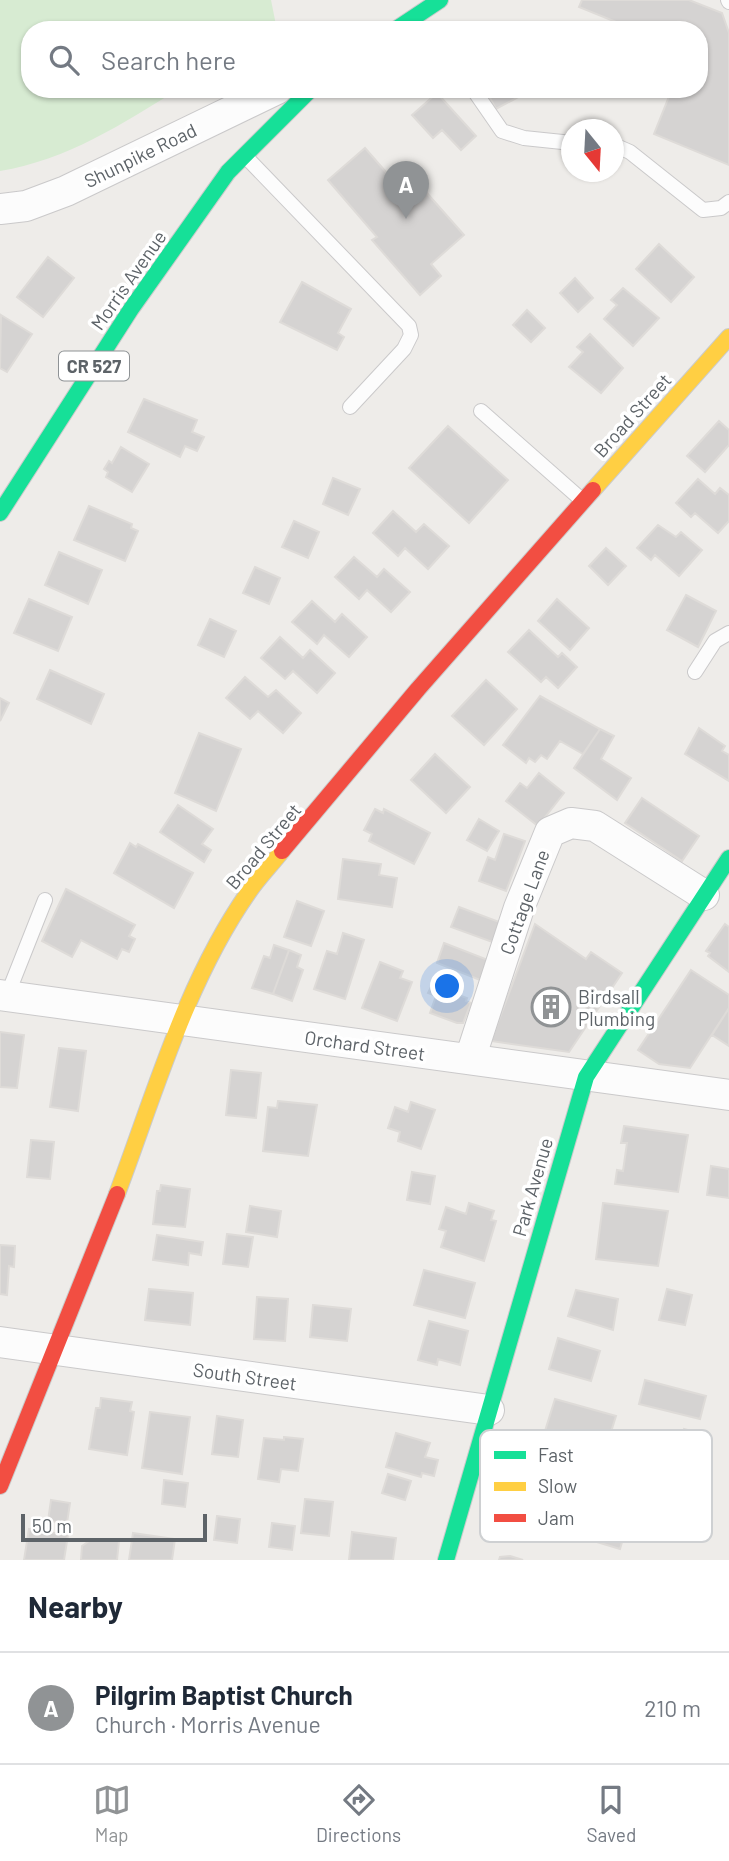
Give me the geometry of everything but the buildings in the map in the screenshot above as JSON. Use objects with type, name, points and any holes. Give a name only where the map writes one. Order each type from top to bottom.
[{"type":"main road","points":[[413,21],[425,15],[440,0]]},
{"type":"main road","name":"Morris Avenue","points":[[0,513],[131,309],[228,172],[302,98]]},
{"type":"main road","name":"Broad Street","points":[[0,1486],[182,1020],[218,943],[248,892],[418,689],[729,337]]},
{"type":"main road","name":"Park Avenue","points":[[483,1430],[586,1077],[729,858]]},
{"type":"main road","name":"Park Avenue","points":[[446,1560],[480,1441]]},
{"type":"street","name":"Shunpike Road","points":[[0,209],[26,205],[66,191],[258,98]]},
{"type":"street","name":"Cottage Lane","points":[[470,1059],[519,908],[550,832],[571,823],[595,826],[704,895]]},
{"type":"street","name":"Orchard Street","points":[[3,996],[729,1095]]},
{"type":"street","name":"South Street","points":[[0,1342],[489,1410]]},
{"type":"lane","points":[[479,98],[502,131],[524,138],[561,142]]},
{"type":"lane","points":[[624,149],[703,210],[721,208],[729,202]]},
{"type":"lane","points":[[244,155],[409,326],[411,335],[404,349],[350,408]]},
{"type":"lane","points":[[481,411],[583,501]]},
{"type":"lane","points":[[695,672],[715,641],[729,633]]},
{"type":"lane","points":[[3,996],[45,900]]},
{"type":"green space","points":[[0,0],[271,0],[275,21],[21,21],[21,98],[164,98],[71,149],[25,166],[0,171]]},
{"type":"traffic: fast","points":[[408,21],[440,0]]},
{"type":"traffic: fast","points":[[0,513],[131,309],[228,172],[302,98]]},
{"type":"traffic: fast","points":[[484,1430],[586,1077],[729,858]]},
{"type":"traffic: fast","points":[[446,1560],[480,1443]]},
{"type":"traffic: slow","points":[[593,490],[729,337]]},
{"type":"traffic: slow","points":[[117,1194],[174,1039],[207,963],[248,893],[282,851]]},
{"type":"traffic: jam","points":[[282,851],[418,689],[593,490]]},
{"type":"traffic: jam","points":[[0,1486],[117,1194]]},
{"type":"place","name":"Pilgrim Baptist Church","points":[[406,219]]},
{"type":"place","name":"Birdsall Plumbing","points":[[551,1007]]}]
